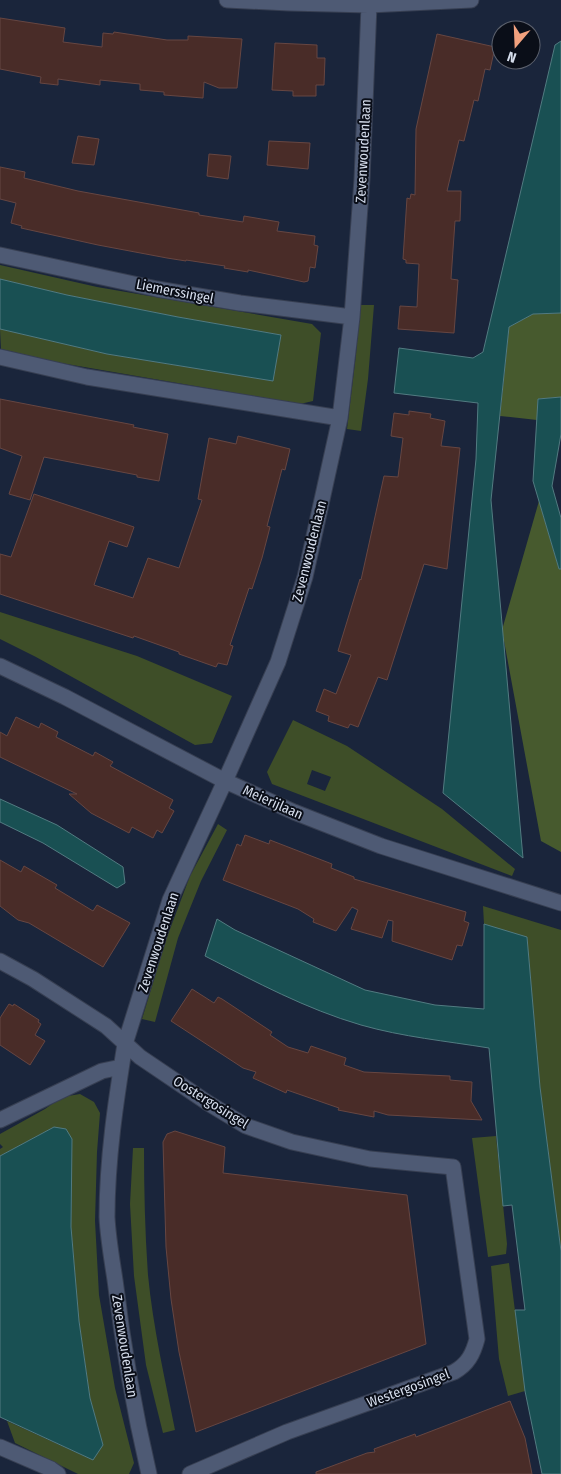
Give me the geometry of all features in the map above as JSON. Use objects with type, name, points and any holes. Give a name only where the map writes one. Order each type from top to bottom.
[{"type":"street","points":[[227,0],[289,4],[369,5],[471,0]]},
{"type":"street","name":"Zevenwoudenlaan","points":[[149,1474],[127,1361],[107,1218],[110,1156],[121,1067],[125,1044],[170,900],[278,662],[305,577],[340,418],[352,317],[362,180],[369,5]]},
{"type":"street","name":"Liemerssingel","points":[[0,255],[212,298],[352,317]]},
{"type":"street","points":[[0,357],[87,377],[340,418]]},
{"type":"street","name":"Meierijlaan","points":[[0,666],[65,697],[225,781],[294,812],[381,846],[561,903]]},
{"type":"street","name":"Oostergosingel","points":[[0,961],[33,979],[98,1021],[140,1057],[246,1126],[292,1142],[370,1160],[453,1168]]},
{"type":"street","points":[[0,1120],[102,1071],[121,1067]]},
{"type":"street","name":"Westergosingel","points":[[190,1474],[287,1432],[454,1372],[464,1366],[473,1354],[476,1339],[453,1168]]},
{"type":"street","points":[[0,1447],[51,1469],[58,1474]]},
{"type":"shaded area","points":[[561,41],[561,313],[533,314],[509,327],[491,500],[523,858],[443,793],[476,459],[478,403],[394,393],[399,348],[473,358],[483,352],[555,45]]},
{"type":"shaded area","points":[[0,265],[97,287],[312,324],[321,333],[313,401],[300,404],[55,362],[1,349],[0,329],[107,354],[273,381],[281,335],[67,295],[0,279]]},
{"type":"shaded area","points":[[0,279],[67,295],[281,335],[273,381],[107,354],[0,329]]},
{"type":"shaded area","points":[[360,305],[374,305],[368,379],[361,431],[347,429]]},
{"type":"shaded area","points":[[561,313],[561,397],[538,399],[537,420],[500,416],[509,327],[533,314]]},
{"type":"shaded area","points":[[561,397],[561,434],[552,486],[561,518],[561,569],[559,569],[533,481],[538,399]]},
{"type":"shaded area","points":[[539,501],[559,569],[561,569],[561,852],[541,841],[502,630]]},
{"type":"shaded area","points":[[0,612],[137,656],[232,696],[212,743],[195,745],[0,639]]},
{"type":"shaded area","points":[[293,720],[347,746],[442,809],[515,869],[512,876],[272,784],[267,772]],"holes":[[[312,770],[331,777],[325,791],[307,784]]]},
{"type":"shaded area","points":[[0,799],[57,825],[123,867],[125,883],[117,888],[43,843],[0,822]]},
{"type":"shaded area","points":[[218,824],[227,830],[201,881],[178,938],[155,1022],[142,1019],[167,937],[190,876]]},
{"type":"shaded area","points":[[483,906],[561,930],[561,1251],[540,1087],[527,938],[484,924]]},
{"type":"shaded area","points":[[217,919],[235,930],[365,990],[435,1005],[484,1009],[484,924],[527,937],[540,1087],[561,1251],[561,1474],[542,1474],[525,1391],[515,1310],[525,1310],[512,1205],[503,1206],[489,1048],[409,1036],[361,1025],[321,1011],[243,976],[205,956]]},
{"type":"shaded area","points":[[80,1094],[94,1102],[100,1113],[95,1221],[99,1295],[115,1388],[134,1463],[129,1474],[78,1474],[15,1443],[7,1421],[93,1460],[103,1445],[90,1398],[79,1321],[71,1227],[72,1139],[54,1127],[0,1156],[0,1149],[3,1147],[0,1144],[0,1134],[45,1109],[62,1097]]},
{"type":"shaded area","points":[[54,1127],[66,1129],[72,1139],[71,1227],[79,1321],[90,1398],[103,1445],[93,1460],[0,1417],[0,1156]]},
{"type":"shaded area","points":[[496,1136],[507,1244],[506,1254],[488,1257],[472,1138]]},
{"type":"shaded area","points":[[133,1148],[144,1148],[145,1212],[150,1294],[175,1430],[163,1433],[146,1365],[134,1276],[130,1204]]},
{"type":"shaded area","points":[[509,1263],[525,1391],[508,1396],[499,1359],[491,1266]]},
{"type":"building","points":[[0,18],[65,28],[63,42],[102,47],[103,33],[113,34],[114,32],[167,40],[188,40],[188,36],[242,39],[237,88],[219,88],[204,82],[203,98],[164,95],[164,92],[140,90],[140,84],[100,80],[100,85],[58,79],[58,85],[40,83],[41,77],[0,69]]},
{"type":"building","points":[[437,34],[491,46],[490,70],[485,69],[478,101],[474,100],[464,141],[459,140],[447,191],[461,191],[460,221],[455,221],[451,279],[458,280],[454,333],[398,329],[400,306],[417,307],[419,264],[406,263],[406,260],[403,259],[407,198],[410,199],[411,194],[415,195],[416,129]]},
{"type":"building","points":[[275,43],[317,45],[317,58],[325,58],[324,85],[316,85],[316,96],[293,96],[293,91],[272,90]]},
{"type":"building","points":[[78,136],[99,139],[94,165],[72,163]]},
{"type":"building","points":[[269,141],[310,143],[308,169],[267,165]]},
{"type":"building","points":[[209,154],[231,156],[228,179],[207,176]]},
{"type":"building","points":[[0,167],[25,172],[24,178],[78,191],[199,213],[199,215],[243,222],[244,216],[279,222],[277,231],[315,236],[314,245],[318,246],[315,268],[310,267],[308,281],[304,282],[248,270],[248,272],[224,268],[225,266],[167,258],[98,245],[21,228],[22,226],[11,223],[16,203],[0,199]]},
{"type":"building","points":[[0,399],[134,425],[133,427],[168,434],[159,481],[44,457],[30,500],[9,494],[22,456],[0,448]]},
{"type":"building","points":[[409,411],[431,414],[430,418],[445,421],[441,446],[460,448],[447,569],[424,564],[387,680],[378,677],[358,727],[350,724],[348,728],[328,721],[329,716],[316,711],[324,689],[336,694],[351,655],[338,651],[361,580],[384,476],[398,477],[403,438],[391,436],[394,413],[409,415]]},
{"type":"building","points":[[238,436],[290,449],[285,470],[282,469],[267,526],[270,527],[262,558],[252,589],[249,588],[230,645],[233,646],[227,665],[218,663],[216,667],[134,636],[133,638],[0,594],[0,554],[11,557],[34,494],[134,527],[127,547],[109,541],[94,585],[133,598],[148,558],[179,568],[202,500],[198,499],[209,438],[236,444]]},
{"type":"building","points":[[16,717],[39,728],[41,723],[58,732],[56,737],[93,756],[95,752],[113,762],[110,766],[173,800],[169,808],[174,811],[162,833],[157,830],[153,838],[132,827],[129,833],[91,813],[69,794],[77,794],[0,757],[0,732],[7,736]]},
{"type":"building","points":[[245,835],[269,844],[270,840],[332,864],[331,868],[354,877],[354,879],[466,912],[464,921],[469,923],[462,946],[457,945],[452,960],[392,941],[393,921],[388,920],[382,938],[351,929],[358,910],[352,907],[336,931],[313,922],[314,919],[298,909],[223,880],[237,844],[241,846]]},
{"type":"building","points":[[0,860],[21,872],[24,866],[57,885],[55,888],[93,911],[97,905],[130,923],[103,967],[29,923],[18,920],[0,906]]},
{"type":"building","points":[[192,989],[214,1003],[218,997],[222,999],[272,1032],[270,1035],[288,1047],[308,1053],[311,1046],[346,1058],[344,1065],[364,1072],[450,1076],[450,1080],[472,1082],[471,1101],[482,1120],[388,1115],[374,1111],[374,1117],[338,1110],[339,1108],[287,1090],[286,1093],[253,1078],[256,1072],[243,1068],[171,1021]]},
{"type":"building","points":[[9,1004],[13,1006],[14,1004],[39,1020],[38,1022],[41,1024],[35,1035],[45,1041],[30,1065],[0,1045],[0,1018]]},
{"type":"building","points":[[175,1131],[225,1147],[223,1173],[407,1195],[426,1344],[196,1432],[179,1352],[166,1247],[163,1142],[167,1134]]},
{"type":"building","points":[[510,1401],[525,1438],[532,1474],[316,1474],[316,1472],[367,1453],[375,1452],[374,1449],[415,1434],[416,1437]]}]
